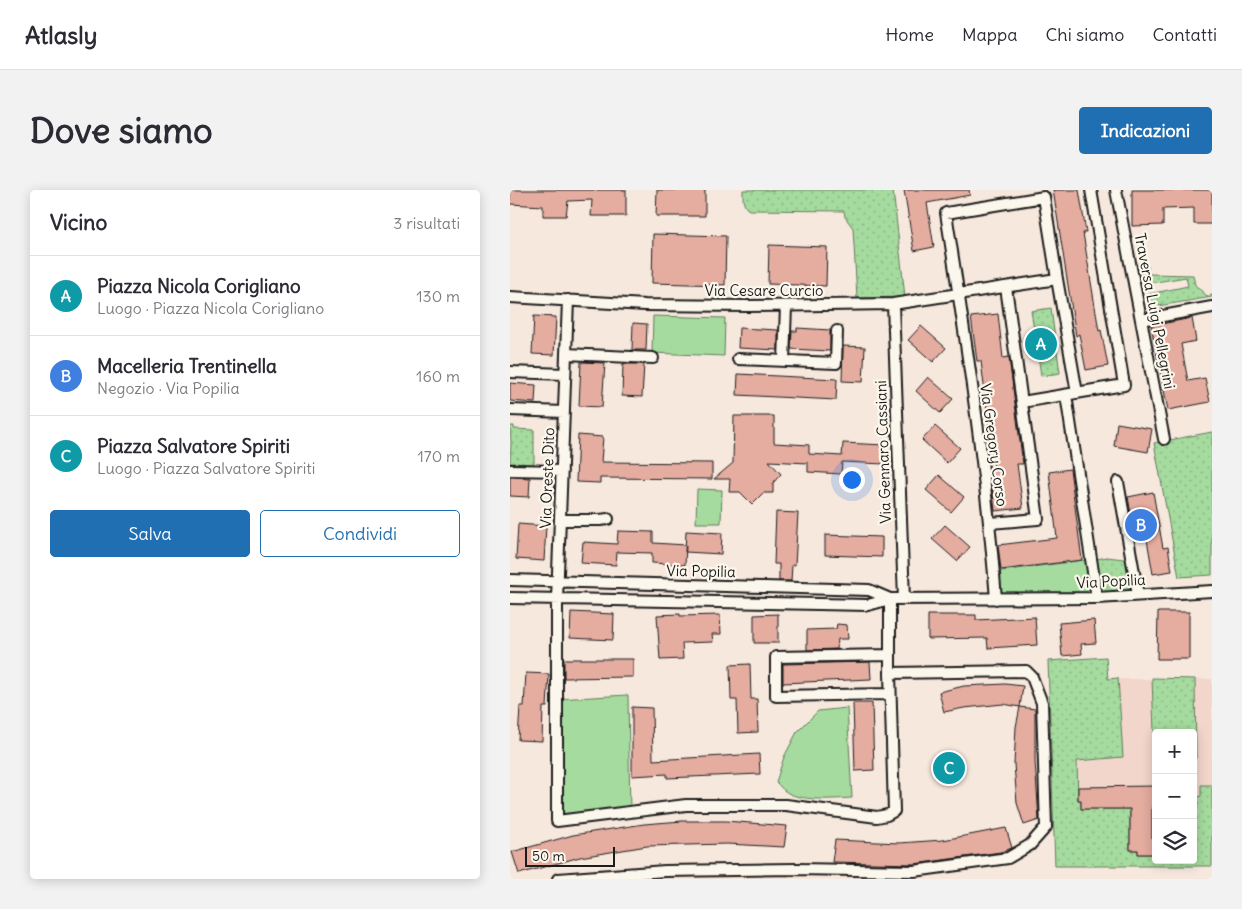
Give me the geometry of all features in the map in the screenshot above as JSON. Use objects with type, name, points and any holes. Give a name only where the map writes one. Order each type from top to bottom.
[{"type":"street","points":[[1022,402],[1124,385],[1090,190]]},
{"type":"street","name":"Traversa Luigi Pellegrini","points":[[1116,190],[1164,438]]},
{"type":"street","name":"Via Gregory Corso","points":[[996,599],[990,524],[946,213],[1044,197],[1057,279]]},
{"type":"street","points":[[1057,279],[1077,393]]},
{"type":"street","name":"Via Cesare Curcio","points":[[510,297],[645,305],[786,306],[892,304],[1057,279]]},
{"type":"street","points":[[990,524],[1038,519],[1006,287]]},
{"type":"street","name":"Via Oreste Dito","points":[[568,300],[557,600],[557,821],[686,805],[786,805],[864,816],[877,817],[887,815],[894,811],[890,694]]},
{"type":"street","name":"Via Gennaro Cassiani","points":[[892,304],[904,599]]},
{"type":"street","points":[[784,361],[786,306]]},
{"type":"street","points":[[1141,320],[1212,308]]},
{"type":"street","points":[[738,359],[836,363],[837,331]]},
{"type":"street","points":[[566,354],[653,358]]},
{"type":"street","points":[[510,372],[565,374]]},
{"type":"street","points":[[1066,395],[1097,598]]},
{"type":"street","points":[[510,410],[564,412]]},
{"type":"street","points":[[510,470],[562,471]]},
{"type":"street","points":[[1118,482],[1138,595]]},
{"type":"street","points":[[561,520],[608,519]]},
{"type":"street","name":"Via Popilia","points":[[510,580],[558,583],[868,590],[890,599]]},
{"type":"street","name":"Via Popilia","points":[[510,598],[868,605],[890,599],[1097,598],[1212,591]]},
{"type":"street","points":[[890,599],[890,655],[890,694],[776,696],[776,657],[890,655]]},
{"type":"street","points":[[558,879],[665,871],[796,869],[914,871],[1008,858],[1030,845],[1046,827],[1042,703],[1032,677],[1026,671],[890,673]]},
{"type":"shaded area","points":[[1106,657],[1108,679],[1212,679],[1212,866],[1055,866],[1048,661]]},
{"type":"green space","points":[[743,190],[893,190],[905,297],[857,298],[853,228],[845,217],[844,211],[749,210],[744,204]]},
{"type":"green space","points":[[1148,266],[1149,274],[1193,275],[1195,285],[1207,296],[1212,295],[1212,297],[1152,307],[1148,305],[1146,300],[1149,294],[1188,286],[1186,277],[1150,283],[1143,282],[1140,271]]},
{"type":"green space","points":[[1051,308],[1055,339],[1036,342],[1031,311]]},
{"type":"green space","points":[[653,316],[725,318],[724,356],[652,353]]},
{"type":"green space","points":[[1056,344],[1060,373],[1041,376],[1037,347]]},
{"type":"green space","points":[[510,426],[514,426],[514,429],[534,430],[534,464],[510,463]]},
{"type":"green space","points":[[1212,432],[1212,575],[1179,577],[1154,443]]},
{"type":"green space","points":[[697,489],[722,490],[721,523],[696,523]]},
{"type":"green space","points":[[1107,557],[1132,560],[1138,595],[1097,598],[1092,560]]},
{"type":"green space","points":[[1092,559],[1097,598],[996,599],[994,572]]},
{"type":"green space","points":[[1106,657],[1108,679],[1118,678],[1123,757],[1077,761],[1078,800],[1081,800],[1081,809],[1130,809],[1130,850],[1138,850],[1138,854],[1152,854],[1152,864],[1197,864],[1198,797],[1201,796],[1201,785],[1212,785],[1212,866],[1055,866],[1048,661]]},
{"type":"green space","points":[[1152,678],[1195,679],[1196,729],[1154,729]]},
{"type":"green space","points":[[628,695],[630,812],[557,821],[557,699]]},
{"type":"green space","points":[[847,708],[852,798],[799,797],[784,790],[776,782],[784,757],[797,732],[818,711]]},
{"type":"building","points":[[510,190],[626,190],[626,216],[591,216],[592,200],[568,201],[566,216],[543,216],[543,206],[510,204]]},
{"type":"building","points":[[657,190],[705,190],[705,216],[656,216]]},
{"type":"building","points":[[904,190],[969,190],[970,195],[927,203],[934,247],[914,251]]},
{"type":"building","points":[[1053,190],[1079,190],[1086,232],[1083,233],[1099,331],[1101,330],[1108,366],[1086,370],[1079,334],[1076,336]]},
{"type":"building","points":[[1132,190],[1212,190],[1212,224],[1194,224],[1194,208],[1163,209],[1163,225],[1132,226]]},
{"type":"building","points":[[653,234],[726,236],[725,285],[652,283]]},
{"type":"building","points":[[769,245],[827,247],[826,286],[768,284]]},
{"type":"building","points":[[998,314],[1003,358],[1009,357],[1023,464],[1017,464],[1023,508],[995,511],[990,468],[994,467],[981,361],[977,361],[971,317]]},
{"type":"building","points":[[534,316],[556,317],[554,355],[532,354]]},
{"type":"building","points":[[1192,318],[1196,341],[1181,344],[1188,381],[1205,378],[1210,402],[1168,410],[1151,326]]},
{"type":"building","points":[[633,323],[647,324],[646,350],[632,350]]},
{"type":"building","points":[[921,326],[946,348],[933,362],[908,340]]},
{"type":"building","points":[[739,328],[778,330],[778,350],[738,348]]},
{"type":"building","points":[[797,328],[830,330],[830,351],[791,349],[792,331],[797,331]]},
{"type":"building","points":[[843,346],[865,347],[863,382],[842,381]]},
{"type":"building","points":[[581,362],[605,363],[602,407],[579,406]]},
{"type":"building","points":[[623,364],[644,364],[642,397],[622,396]]},
{"type":"building","points":[[738,374],[837,379],[836,400],[737,395]]},
{"type":"building","points":[[928,377],[953,399],[940,413],[916,391]]},
{"type":"building","points":[[510,383],[536,385],[535,403],[510,401]]},
{"type":"building","points":[[734,416],[774,416],[774,443],[809,445],[809,454],[842,456],[843,443],[885,445],[884,464],[842,462],[841,474],[808,472],[808,463],[769,461],[781,474],[773,483],[773,493],[763,493],[752,504],[740,492],[729,492],[730,479],[714,479],[733,463]]},
{"type":"building","points":[[1117,423],[1152,429],[1148,452],[1114,446]]},
{"type":"building","points":[[935,426],[960,448],[947,463],[922,440]]},
{"type":"building","points":[[578,435],[603,437],[601,462],[712,463],[712,479],[600,478],[600,483],[576,482]]},
{"type":"building","points":[[1070,469],[1082,560],[1001,570],[998,545],[1057,538],[1049,472]]},
{"type":"building","points":[[939,475],[964,497],[951,512],[926,490]]},
{"type":"building","points":[[510,477],[530,478],[529,497],[510,496]]},
{"type":"building","points":[[1153,492],[1163,548],[1168,547],[1172,571],[1153,574],[1146,534],[1135,536],[1128,497]]},
{"type":"building","points":[[776,512],[798,513],[795,565],[792,565],[791,581],[779,581],[779,564],[774,564]]},
{"type":"building","points":[[518,524],[546,526],[544,561],[516,559]]},
{"type":"building","points":[[945,525],[970,547],[957,561],[932,539]]},
{"type":"building","points":[[618,531],[653,532],[653,543],[686,545],[685,565],[652,563],[652,553],[617,552],[616,565],[581,563],[583,542],[617,544]]},
{"type":"building","points":[[686,531],[722,533],[721,554],[685,552]]},
{"type":"building","points":[[825,535],[882,537],[882,557],[825,555]]},
{"type":"building","points":[[571,612],[614,614],[613,640],[570,638]]},
{"type":"building","points":[[1158,612],[1189,612],[1189,659],[1157,659]]},
{"type":"building","points":[[680,614],[680,616],[720,615],[721,634],[712,634],[713,642],[682,643],[683,659],[660,660],[657,615]]},
{"type":"building","points":[[778,614],[778,643],[754,643],[754,615]]},
{"type":"building","points":[[928,615],[976,615],[976,620],[1035,617],[1037,645],[988,648],[987,638],[928,639]]},
{"type":"building","points":[[1094,620],[1096,643],[1081,644],[1082,654],[1062,656],[1059,623]]},
{"type":"building","points":[[837,624],[847,625],[848,639],[838,639],[837,649],[807,650],[807,630],[836,629]]},
{"type":"building","points":[[564,659],[633,659],[633,677],[564,678]]},
{"type":"building","points":[[870,662],[871,679],[783,683],[783,664]]},
{"type":"building","points":[[750,664],[751,699],[757,699],[758,732],[738,733],[737,700],[731,700],[730,665]]},
{"type":"building","points":[[526,673],[549,674],[547,707],[543,707],[542,741],[518,740],[520,706],[524,706]]},
{"type":"building","points":[[1005,684],[1023,686],[1020,707],[1003,704],[944,712],[939,692],[964,686]]},
{"type":"building","points":[[853,703],[872,703],[874,770],[855,771]]},
{"type":"building","points":[[632,707],[652,708],[653,760],[759,754],[760,774],[667,778],[667,774],[632,776]]},
{"type":"building","points":[[1020,707],[1035,709],[1035,761],[1039,820],[1024,825],[1017,803],[1014,764],[1016,727]]},
{"type":"building","points":[[1152,786],[1152,854],[1138,854],[1138,850],[1130,850],[1130,809],[1081,809],[1081,800],[1078,800],[1078,787]]},
{"type":"building","points":[[682,821],[726,821],[787,826],[784,847],[727,844],[647,846],[580,857],[519,874],[512,852],[573,835],[644,824]]},
{"type":"building","points":[[1006,828],[1012,848],[1001,852],[914,864],[832,862],[835,840],[899,843],[943,840]]},
{"type":"place","name":"Piazza Nicola Corigliano","points":[[1041,344]]},
{"type":"place","name":"Macelleria Trentinella","points":[[1141,525]]},
{"type":"place","name":"Piazza Salvatore Spiriti","points":[[949,768]]}]
